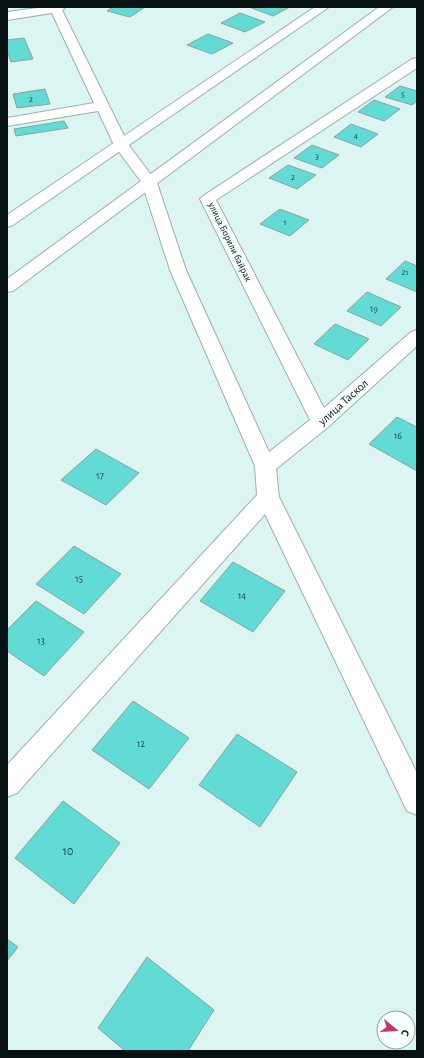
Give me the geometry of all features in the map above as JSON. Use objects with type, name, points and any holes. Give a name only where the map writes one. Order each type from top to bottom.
[{"type":"street","points":[[7,222],[323,7]]},
{"type":"street","points":[[7,16],[57,8],[121,145],[149,183],[178,270],[265,466],[268,497],[417,802]]},
{"type":"street","points":[[7,287],[384,8]]},
{"type":"street","name":"улица Борили байрак","points":[[321,422],[208,199],[417,62]]},
{"type":"street","points":[[7,122],[102,106]]},
{"type":"street","points":[[7,266],[24,274]]},
{"type":"street","name":"улица Таскол","points":[[265,466],[321,422],[417,336]]},
{"type":"street","points":[[7,784],[268,497]]},
{"type":"building","points":[[113,7],[145,7],[130,17],[107,11]]},
{"type":"building","points":[[249,7],[290,7],[273,16]]},
{"type":"building","points":[[240,13],[265,22],[245,32],[221,23]]},
{"type":"building","points":[[208,34],[233,43],[212,54],[187,45]]},
{"type":"building","points":[[24,38],[33,59],[11,62],[7,51],[7,40]]},
{"type":"building","points":[[400,86],[417,91],[417,101],[412,105],[385,97]]},
{"type":"building","points":[[45,89],[50,104],[17,108],[13,94]]},
{"type":"building","points":[[374,100],[400,109],[384,121],[358,112]]},
{"type":"building","points":[[64,121],[68,128],[16,136],[14,129]]},
{"type":"building","points":[[351,124],[378,134],[361,147],[334,137]]},
{"type":"building","points":[[312,145],[339,155],[322,168],[294,158]]},
{"type":"building","points":[[288,165],[316,175],[297,189],[269,178]]},
{"type":"building","points":[[280,209],[309,220],[290,236],[260,224]]},
{"type":"building","points":[[405,261],[417,266],[417,292],[386,279]]},
{"type":"building","points":[[367,292],[401,307],[381,326],[347,311]]},
{"type":"building","points":[[335,324],[369,339],[348,360],[314,344]]},
{"type":"building","points":[[397,417],[417,427],[417,471],[369,444]]},
{"type":"building","points":[[96,449],[139,473],[106,505],[61,480]]},
{"type":"building","points":[[74,546],[121,574],[84,614],[36,584]]},
{"type":"building","points":[[233,562],[285,591],[253,632],[200,601]]},
{"type":"building","points":[[36,601],[84,632],[44,676],[7,651],[7,630]]},
{"type":"building","points":[[133,701],[189,738],[149,789],[92,750]]},
{"type":"building","points":[[237,734],[297,772],[260,827],[199,785]]},
{"type":"building","points":[[63,801],[120,843],[74,904],[15,858]]},
{"type":"building","points":[[7,939],[18,947],[7,961]]},
{"type":"building","points":[[147,957],[214,1010],[188,1051],[125,1051],[98,1028]]}]
